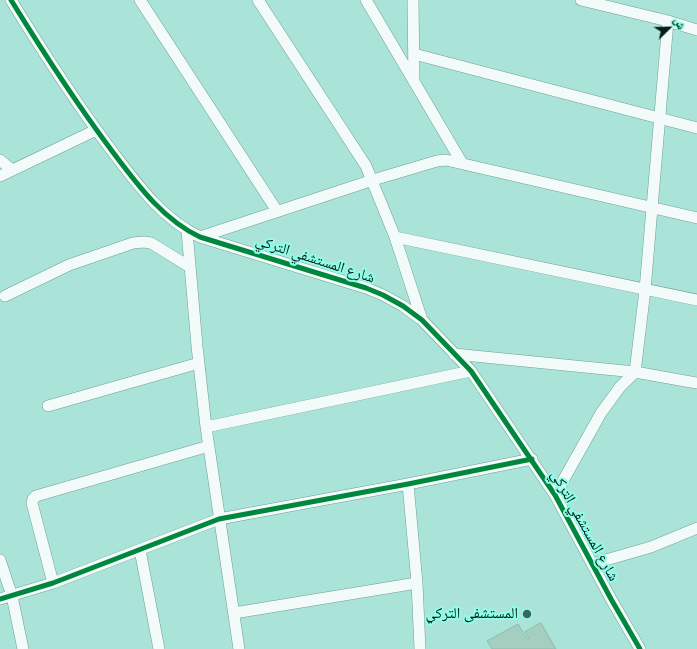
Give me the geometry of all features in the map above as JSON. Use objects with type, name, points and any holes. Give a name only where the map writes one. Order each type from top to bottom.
[{"type":"street","name":"شارع المستشفي التركي","points":[[11,0],[48,59],[96,130],[133,179],[150,199],[187,231],[200,237],[366,288],[403,306],[422,320],[471,372],[532,459],[555,495],[640,649]]},
{"type":"street","points":[[140,0],[277,211]]},
{"type":"street","points":[[258,0],[366,166],[395,237],[422,320]]},
{"type":"street","points":[[366,0],[462,163]]},
{"type":"street","points":[[413,0],[414,82]]},
{"type":"street","points":[[581,0],[668,21],[697,30]]},
{"type":"street","points":[[555,495],[601,413],[620,388],[635,372],[645,290],[668,21]]},
{"type":"street","points":[[414,54],[697,128]]},
{"type":"street","points":[[0,176],[96,130]]},
{"type":"street","points":[[0,160],[12,170]]},
{"type":"street","points":[[200,237],[373,180],[437,161],[446,160],[697,218]]},
{"type":"street","points":[[187,231],[206,427],[239,649]]},
{"type":"street","points":[[395,237],[697,300]]},
{"type":"street","points":[[5,296],[69,265],[133,243],[151,243],[190,266]]},
{"type":"street","points":[[454,354],[635,372],[697,383]]},
{"type":"street","points":[[48,406],[199,364]]},
{"type":"street","points":[[206,427],[471,372]]},
{"type":"street","points":[[53,583],[32,503],[36,496],[209,446]]},
{"type":"street","points":[[0,599],[53,583],[219,519],[408,484],[532,459]]},
{"type":"street","points":[[408,484],[417,584],[420,649]]},
{"type":"street","points":[[592,564],[651,547],[697,528]]},
{"type":"street","points":[[140,550],[158,649]]},
{"type":"street","points":[[0,560],[12,596],[23,649]]},
{"type":"street","points":[[234,613],[417,584]]},
{"type":"building","points":[[541,623],[556,649],[492,649],[487,641],[518,624],[527,639],[529,638],[525,632]]},
{"type":"cycle path","points":[[11,0],[60,77],[112,151],[151,200],[174,221],[200,237],[366,288],[403,306],[422,320],[471,371],[555,495],[611,599],[640,649]]},
{"type":"cycle path","points":[[0,599],[53,583],[219,519],[408,484],[532,459]]},
{"type":"place","name":"المستشفى التركي","points":[[527,614]]}]
